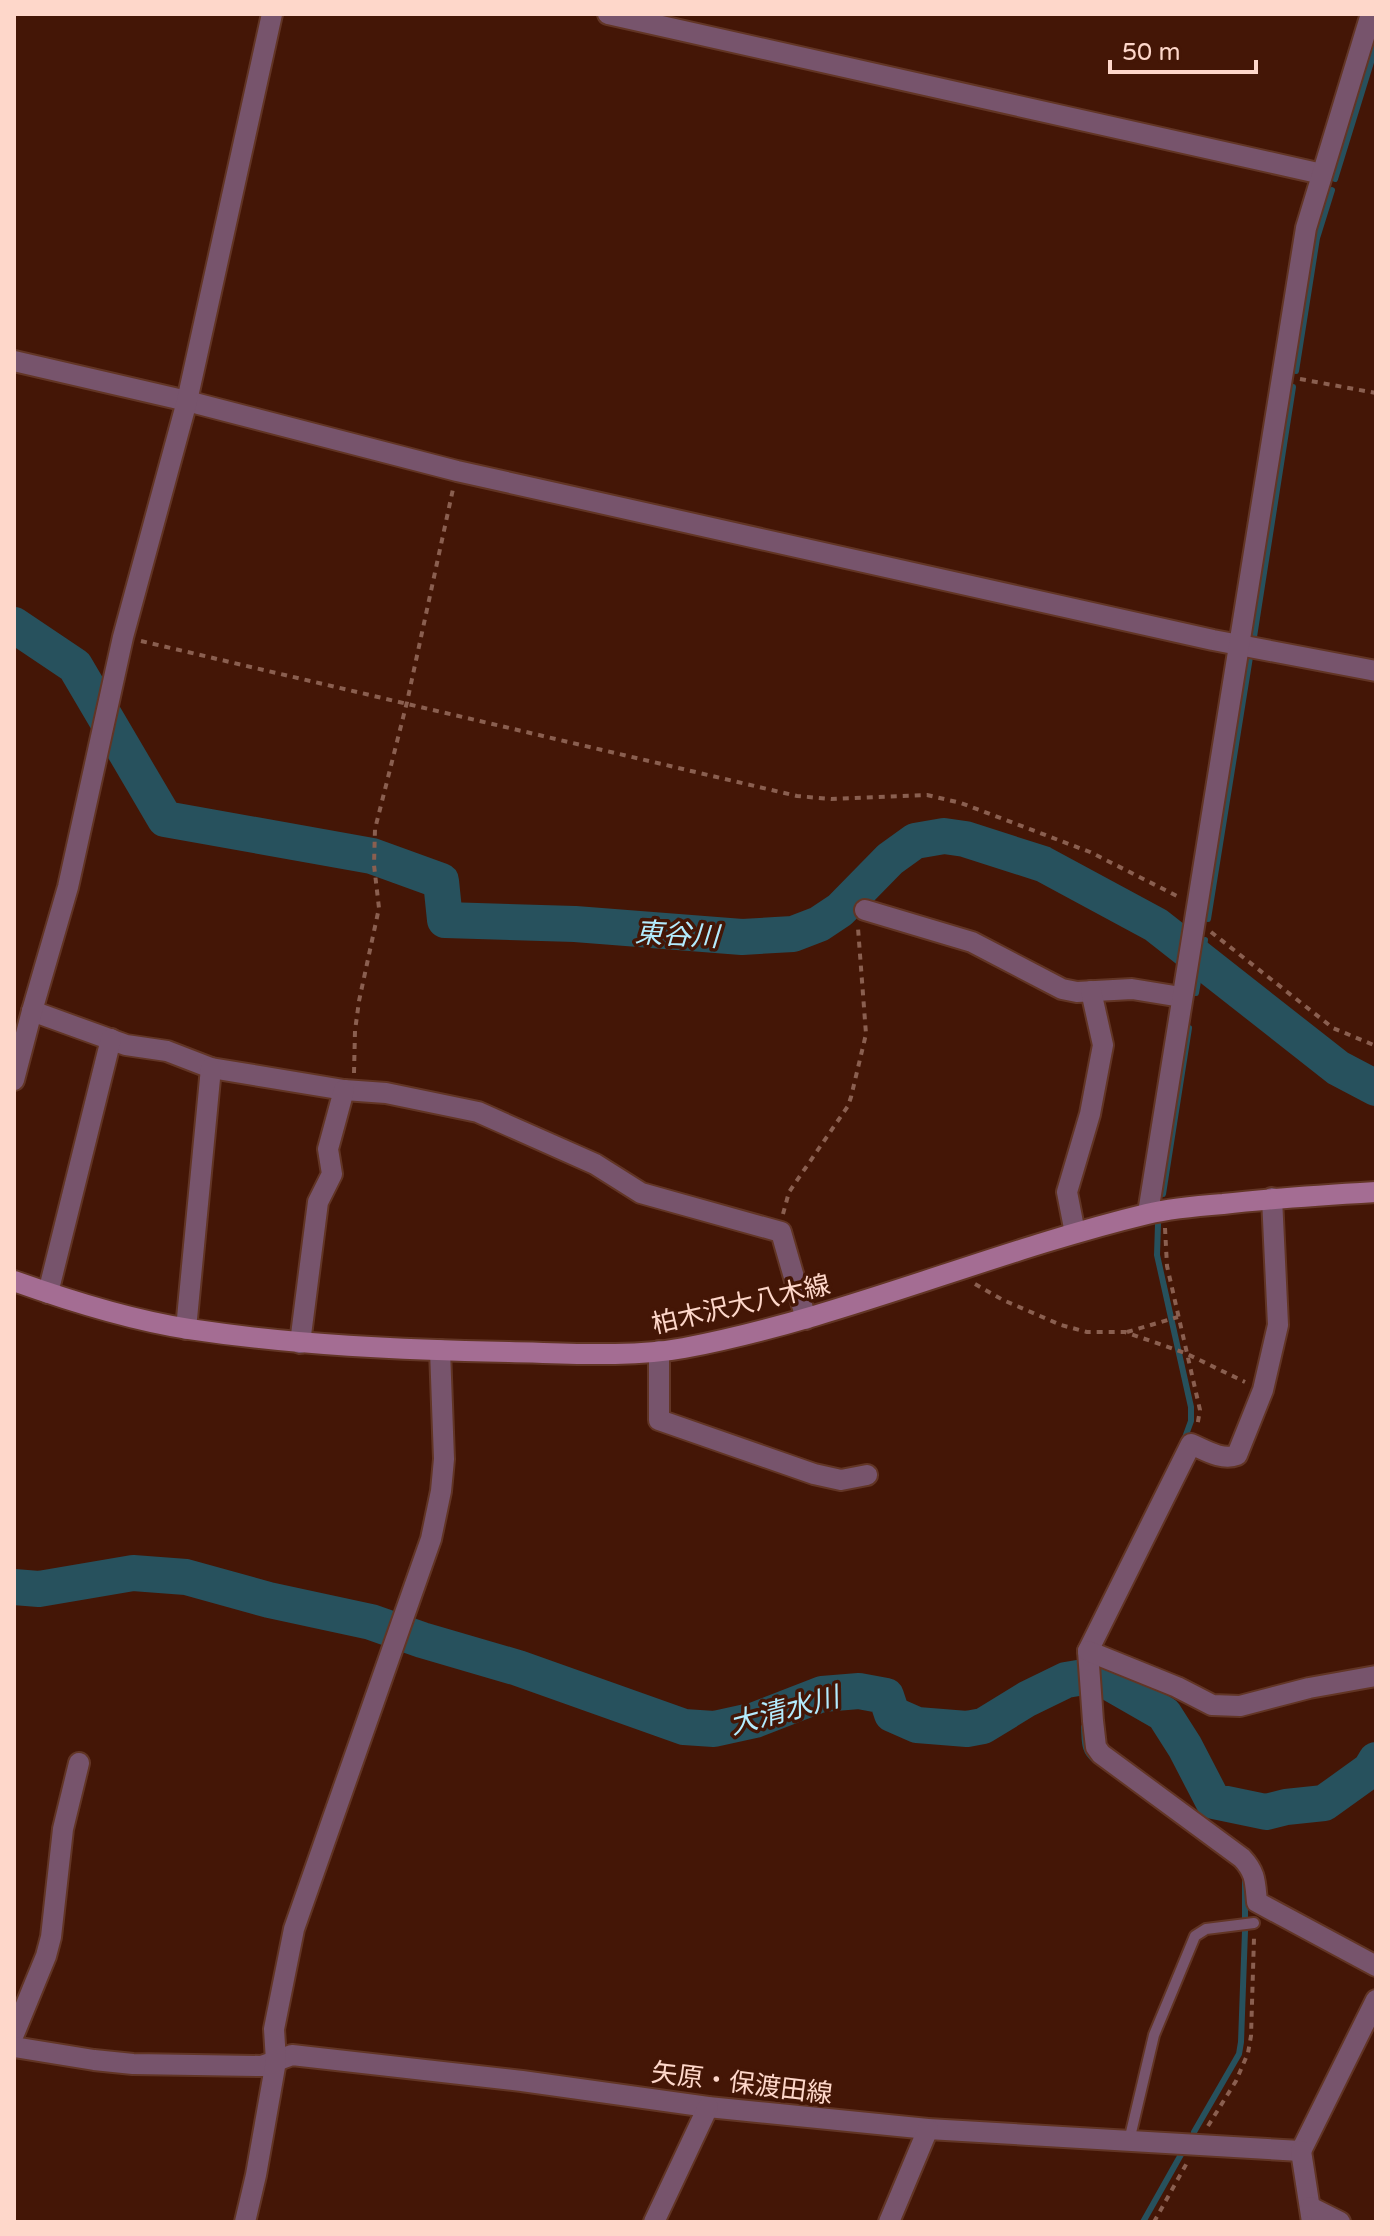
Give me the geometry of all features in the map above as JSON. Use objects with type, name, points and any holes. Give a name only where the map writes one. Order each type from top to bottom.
[{"type":"main road","name":"柏木沢大八木線","points":[[14,1281],[124,1315],[186,1329],[300,1343],[440,1350],[659,1351],[806,1319],[1075,1233],[1272,1198],[1376,1192]]},
{"type":"street","points":[[14,1080],[68,887],[123,637],[187,401],[272,14]]},
{"type":"street","points":[[608,14],[1322,174]]},
{"type":"street","points":[[1157,1218],[1183,991],[1306,228],[1371,14]]},
{"type":"street","points":[[14,361],[187,401],[457,471],[1167,630],[1376,671]]},
{"type":"street","points":[[865,910],[972,942],[1062,989],[1077,992],[1132,989],[1183,991]]},
{"type":"street","points":[[1075,1233],[1067,1192],[1090,1114],[1103,1045],[1091,991]]},
{"type":"street","points":[[32,1011],[126,1045],[167,1051],[211,1068],[349,1091],[386,1093],[478,1112],[595,1164],[641,1193],[781,1232],[806,1319]]},
{"type":"street","points":[[48,1293],[111,1039]]},
{"type":"street","points":[[186,1329],[211,1068]]},
{"type":"street","points":[[300,1343],[318,1202],[332,1174],[328,1149],[349,1091]]},
{"type":"street","points":[[1272,1198],[1278,1325],[1263,1390],[1237,1455],[1225,1458],[1191,1444],[1088,1655],[1096,1747],[1101,1754],[1242,1858],[1255,1877],[1257,1902],[1376,1966]]},
{"type":"street","points":[[245,2222],[276,2061],[274,2029],[294,1929],[431,1539],[444,1459],[440,1350]]},
{"type":"street","points":[[659,1351],[659,1420],[814,1474],[841,1480],[867,1475]]},
{"type":"street","points":[[1088,1655],[1177,1687],[1212,1705],[1240,1706],[1309,1688],[1376,1676]]},
{"type":"street","points":[[14,2034],[51,1937],[63,1829],[79,1763]]},
{"type":"street","points":[[1340,2222],[1311,2214],[1301,2151],[1376,2000]]},
{"type":"street","name":"矢原・保渡田線","points":[[14,2047],[133,2064],[262,2066],[292,2055],[522,2081],[708,2107],[928,2129],[1301,2151]]},
{"type":"street","points":[[654,2222],[708,2107]]},
{"type":"street","points":[[889,2222],[928,2129]]},
{"type":"lane","points":[[1129,2141],[1154,2035],[1195,1936],[1206,1929],[1254,1923]]},
{"type":"path","points":[[1282,375],[1376,393]]},
{"type":"path","points":[[349,1091],[357,1016],[379,908],[374,865],[375,829],[407,702],[457,471]]},
{"type":"path","points":[[123,637],[797,796],[831,799],[927,795],[961,803],[1090,852],[1213,933],[1333,1028],[1376,1046]]},
{"type":"path","points":[[781,1232],[789,1192],[848,1106],[851,1097],[866,1034],[857,916],[865,910]]},
{"type":"path","points":[[1157,1218],[1165,1237],[1177,1317],[1200,1410],[1191,1444]]},
{"type":"path","points":[[955,1272],[1003,1300],[1061,1325],[1087,1332],[1125,1332],[1177,1317]]},
{"type":"path","points":[[1125,1332],[1186,1354],[1263,1390]]},
{"type":"path","points":[[1206,2131],[1236,2081],[1248,2053],[1254,1923]]},
{"type":"path","points":[[1154,2222],[1191,2156]]},
{"type":"waterway","points":[[1335,179],[1376,46]]},
{"type":"waterway","points":[[1296,371],[1317,238],[1332,190]]},
{"type":"waterway","points":[[1254,637],[1293,387]]},
{"type":"waterway","name":"東谷川","points":[[14,625],[75,666],[165,819],[372,856],[441,881],[445,920],[575,924],[742,937],[793,934],[819,924],[840,910],[890,859],[915,841],[944,836],[965,839],[1043,864],[1156,925],[1338,1068],[1376,1088]]},
{"type":"waterway","points":[[1208,919],[1250,657]]},
{"type":"waterway","name":"東谷川","points":[[1196,993],[1205,940]]},
{"type":"waterway","points":[[1163,1194],[1189,1028]]},
{"type":"waterway","points":[[1158,1224],[1157,1255],[1191,1407],[1191,1421],[1183,1443]]},
{"type":"waterway","name":"大清水川","points":[[14,1587],[39,1589],[133,1573],[186,1577],[269,1600],[371,1622],[518,1668],[684,1727],[714,1729],[755,1720],[822,1694],[859,1691],[886,1696],[892,1714],[917,1725],[967,1729],[983,1726],[1066,1680],[1096,1675],[1164,1714],[1213,1801],[1266,1812],[1324,1803],[1370,1770],[1376,1760]]},
{"type":"waterway","points":[[1084,1727],[1087,1749],[1095,1760]]},
{"type":"waterway","points":[[1245,1876],[1245,1917]]},
{"type":"waterway","points":[[1194,2132],[1239,2054],[1245,1931]]},
{"type":"waterway","points":[[1143,2222],[1183,2151]]}]
